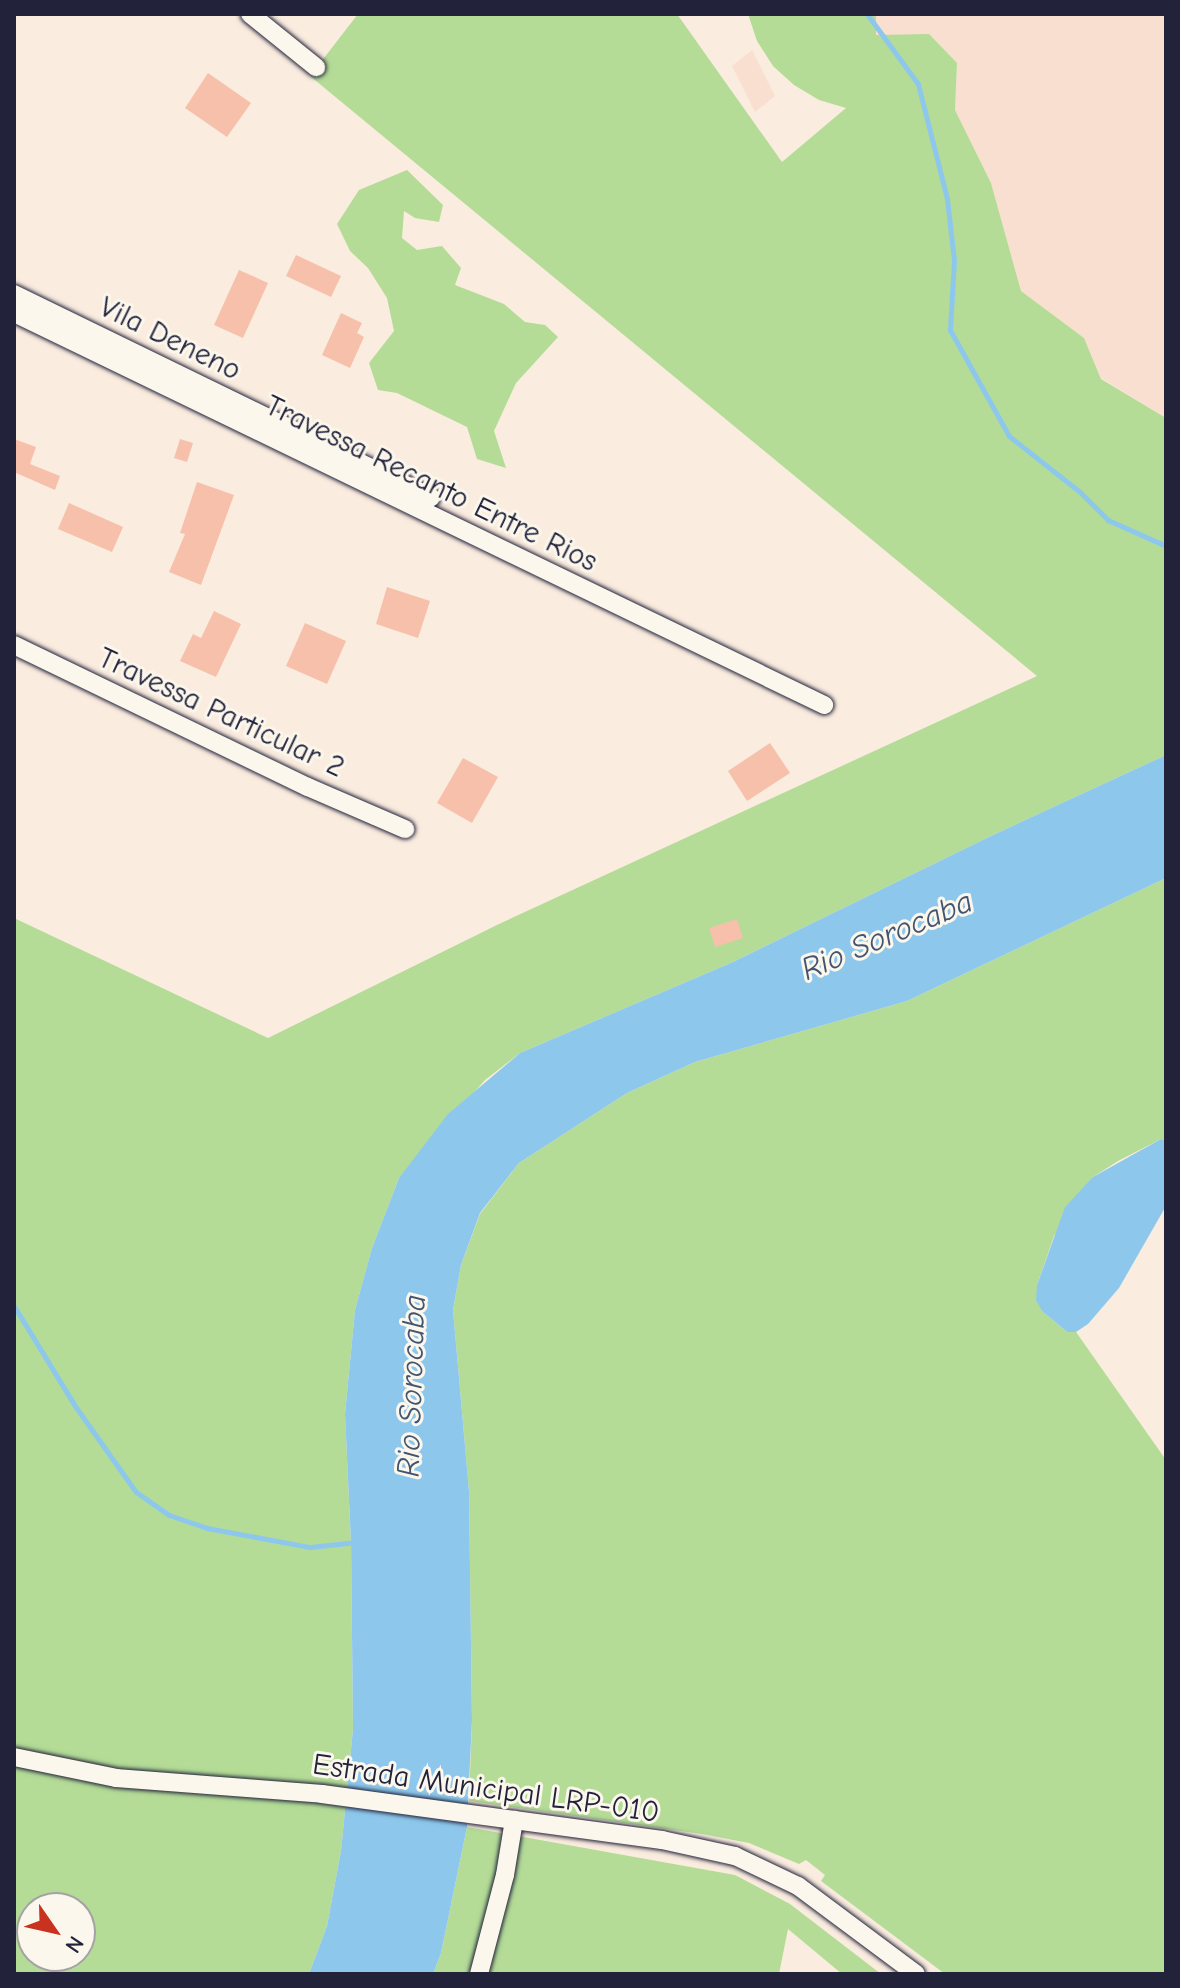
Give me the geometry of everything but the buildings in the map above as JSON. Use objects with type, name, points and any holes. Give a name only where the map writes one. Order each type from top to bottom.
[{"type":"street","points":[[250,14],[316,67]]},
{"type":"street","name":"Vila Deneno","points":[[14,294],[431,497]]},
{"type":"street","name":"Travessa Recanto Entre Rios","points":[[14,313],[824,705]]},
{"type":"street","name":"Travessa Particular 2","points":[[14,645],[308,787],[405,829]]},
{"type":"street","name":"Estrada Municipal LRP-010","points":[[14,1757],[116,1778],[322,1794],[662,1840],[735,1856],[798,1886],[916,1974]]},
{"type":"street","points":[[479,1974],[505,1875],[514,1820]]},
{"type":"shaded area","points":[[876,14],[1166,14],[1166,418],[1101,378],[1084,338],[1021,291],[991,183],[955,110],[957,63],[876,35]]},
{"type":"shaded area","points":[[752,50],[775,96],[755,112],[732,66]]},
{"type":"green space","points":[[358,14],[677,14],[782,162],[846,108],[819,100],[794,85],[773,66],[757,41],[748,14],[876,14],[876,35],[929,34],[957,63],[955,110],[991,183],[1021,291],[1084,338],[1101,379],[1166,418],[1166,755],[993,835],[733,962],[520,1053],[485,1080],[399,1178],[372,1248],[355,1310],[345,1414],[351,1543],[353,1729],[341,1851],[327,1926],[309,1974],[14,1974],[14,918],[268,1038],[499,924],[1037,676],[310,76]]},
{"type":"green space","points":[[407,170],[443,205],[439,222],[415,218],[404,211],[402,238],[417,250],[442,246],[461,268],[455,285],[504,304],[525,322],[545,325],[558,337],[516,383],[494,431],[506,468],[477,459],[467,427],[397,393],[378,390],[369,363],[394,331],[387,298],[368,268],[350,251],[337,224],[359,190]]},
{"type":"green space","points":[[1166,878],[1166,1140],[1161,1139],[1093,1177],[1054,1236],[1037,1285],[1042,1311],[1067,1332],[1076,1332],[1166,1460],[1166,1974],[945,1974],[821,1881],[825,1875],[806,1860],[799,1864],[749,1843],[702,1834],[469,1801],[472,1720],[469,1491],[453,1310],[461,1265],[480,1214],[519,1163],[627,1093],[695,1062],[907,1001]]},
{"type":"green space","points":[[467,1827],[735,1875],[790,1904],[881,1974],[842,1974],[788,1929],[779,1974],[433,1974],[441,1953]]},
{"type":"water","name":"Rio Sorocaba","points":[[1166,755],[1166,878],[907,1001],[695,1062],[627,1093],[519,1163],[480,1213],[461,1265],[453,1310],[469,1491],[472,1720],[467,1827],[441,1953],[433,1974],[309,1974],[327,1926],[341,1851],[353,1729],[351,1543],[345,1414],[355,1310],[372,1248],[399,1178],[448,1114],[520,1053],[733,962],[993,835]]},
{"type":"water","points":[[1161,1139],[1166,1140],[1166,1206],[1119,1288],[1088,1324],[1076,1332],[1067,1332],[1042,1311],[1036,1300],[1037,1285],[1065,1207],[1093,1177]]},
{"type":"waterway","points":[[867,14],[918,84],[947,199],[954,260],[950,330],[1009,436],[1080,492],[1108,520],[1166,546]]},
{"type":"waterway","points":[[14,1306],[75,1406],[136,1492],[169,1515],[207,1528],[310,1547],[357,1542]]}]
